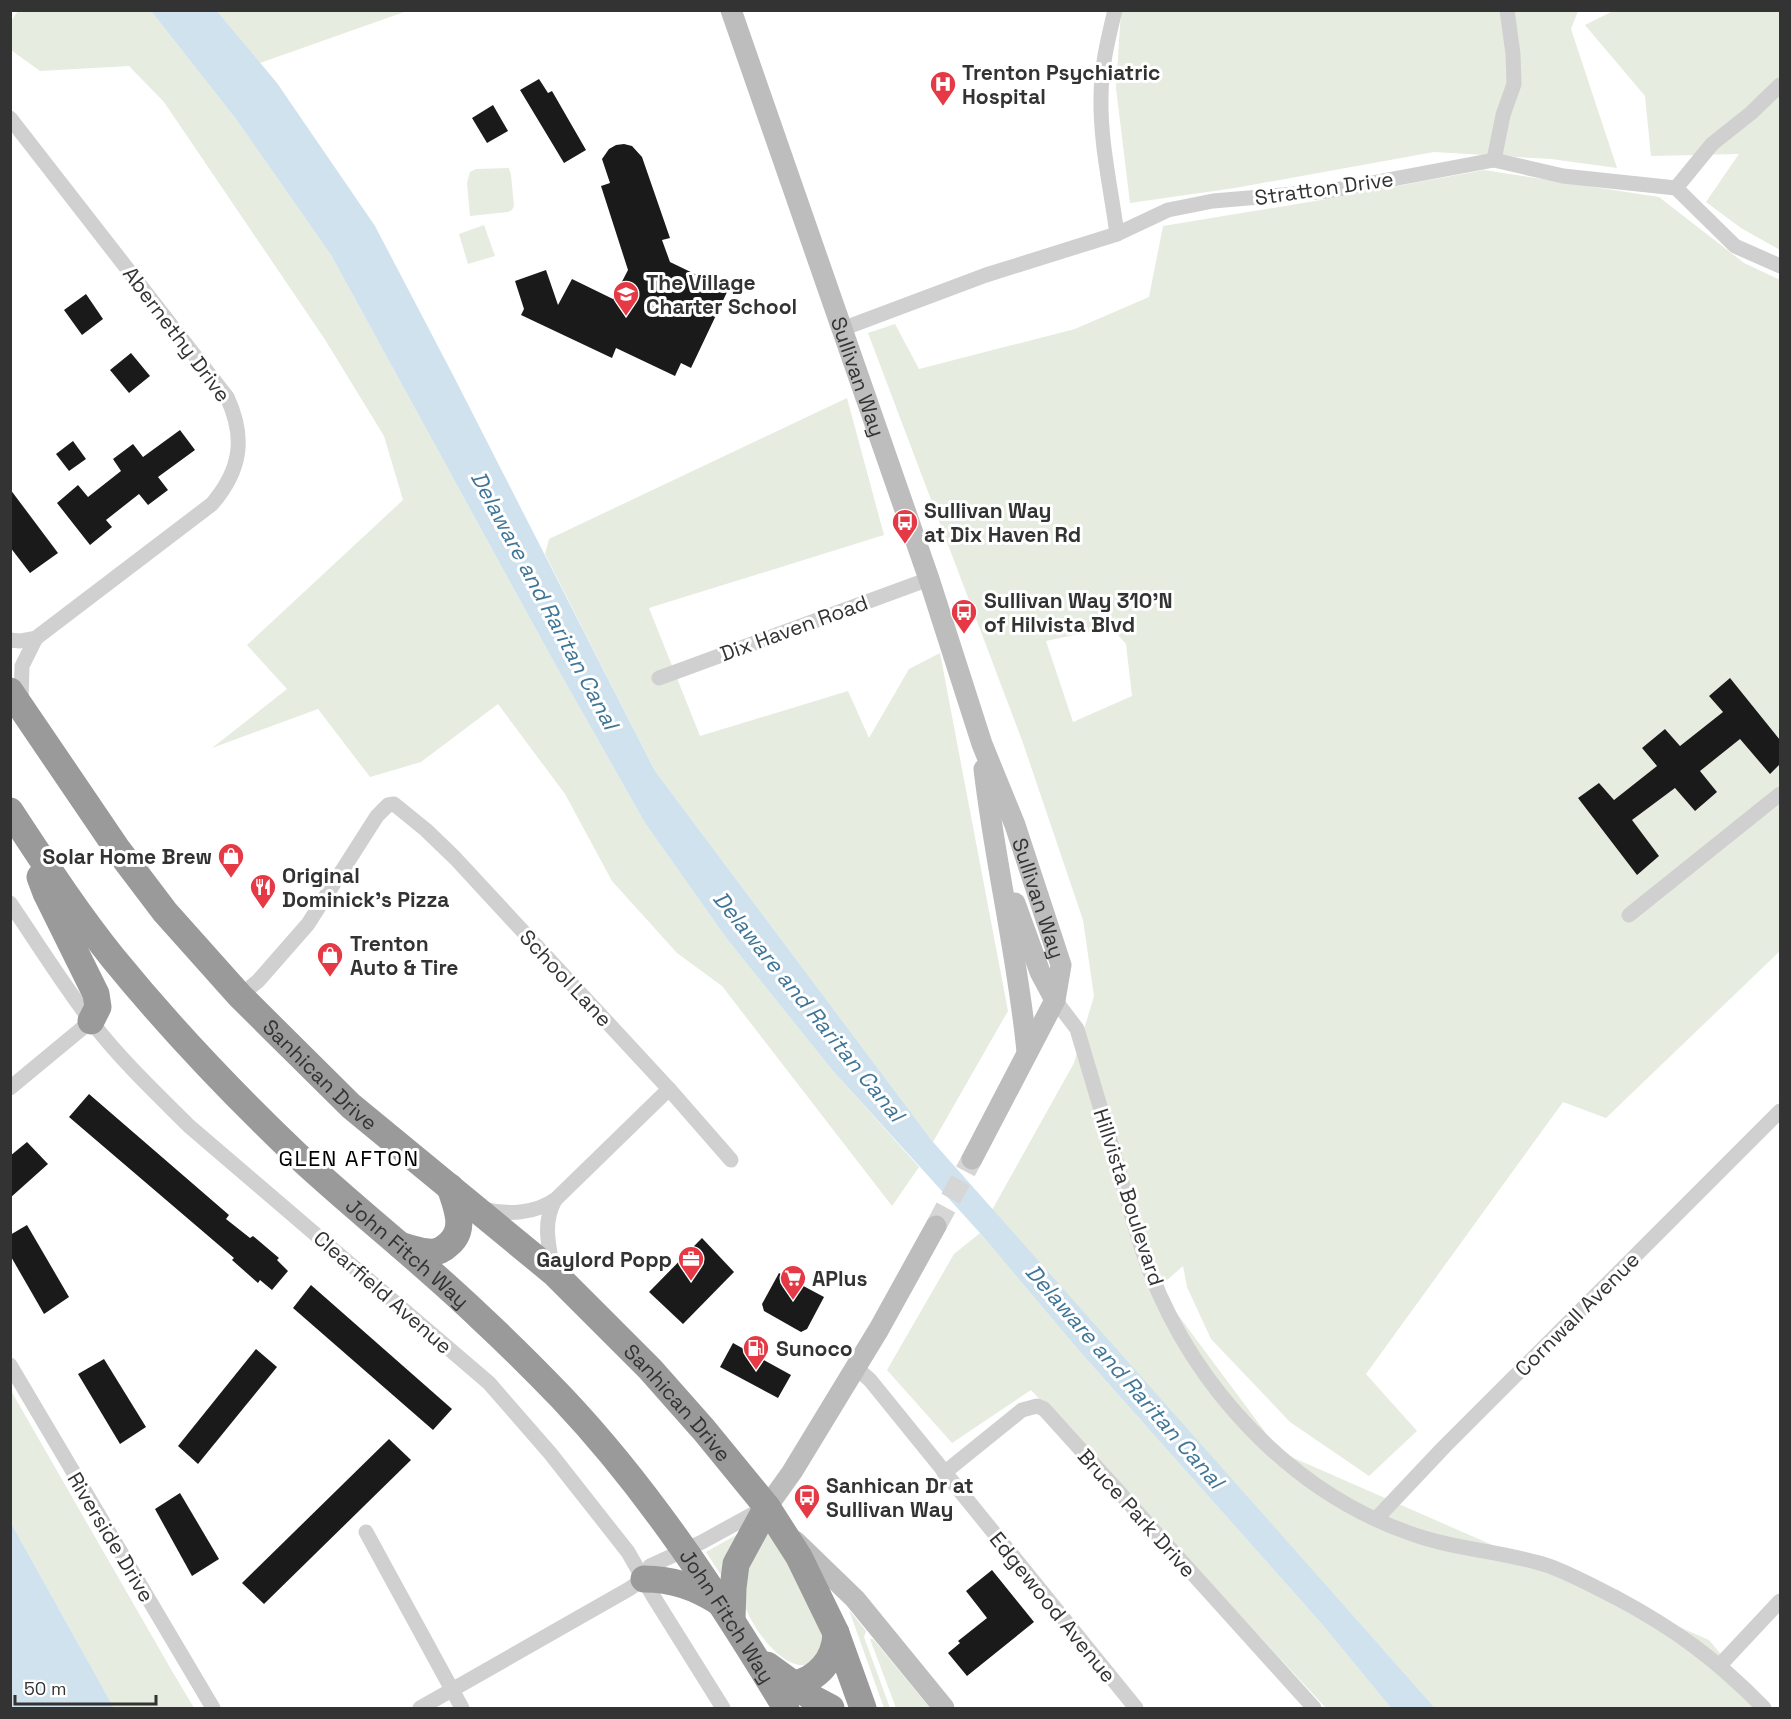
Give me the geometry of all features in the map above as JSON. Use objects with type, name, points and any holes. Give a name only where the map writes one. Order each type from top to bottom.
[{"type":"highway","name":"Sanhican Drive","points":[[16,698],[117,850],[165,912],[240,996],[351,1106],[554,1273],[650,1368],[704,1430],[774,1517]]},
{"type":"highway","points":[[16,819],[46,893],[96,994],[98,1007],[91,1021]]},
{"type":"highway","name":"John Fitch Way","points":[[16,819],[111,956],[159,1014],[230,1090],[298,1156],[480,1316],[563,1400],[615,1459],[685,1550],[752,1652],[789,1697],[831,1708]]},
{"type":"highway","points":[[399,1245],[432,1252],[444,1249],[454,1240],[458,1235],[459,1223],[458,1210],[450,1187]]},
{"type":"highway","points":[[644,1579],[682,1584],[706,1594],[727,1612],[736,1564],[774,1517],[813,1581],[837,1633],[863,1708]]},
{"type":"highway","points":[[789,1697],[828,1662],[836,1646],[837,1633]]},
{"type":"main road","name":"Sullivan Way","points":[[731,10],[929,579],[982,744],[1015,825],[1061,965],[1054,1000],[972,1159]]},
{"type":"main road","name":"Sullivan Way","points":[[982,744],[991,826],[1018,974],[1027,1053]]},
{"type":"main road","points":[[999,869],[1022,919],[1040,972],[1054,1000]]},
{"type":"main road","points":[[774,1517],[792,1472],[936,1226]]},
{"type":"main road","name":"Sanhican Drive","points":[[774,1517],[855,1599],[944,1708]]},
{"type":"street","points":[[1115,10],[1103,62],[1101,97],[1103,135],[1117,234]]},
{"type":"street","points":[[1494,160],[1503,115],[1514,84],[1513,54],[1507,10]]},
{"type":"street","points":[[1780,85],[1751,113],[1712,144],[1676,188],[1735,246],[1780,266]]},
{"type":"street","name":"Abernethy Drive","points":[[10,118],[227,396],[236,416],[239,436],[237,457],[231,478],[212,504],[36,638],[22,666],[16,698]]},
{"type":"street","name":"Stratton Drive","points":[[842,328],[986,275],[1117,234],[1168,210],[1213,201],[1329,191],[1494,160],[1563,176],[1676,188]]},
{"type":"street","name":"Dix Haven Road","points":[[659,678],[929,579]]},
{"type":"street","points":[[10,640],[36,638]]},
{"type":"street","points":[[1629,915],[1780,795]]},
{"type":"street","name":"School Lane","points":[[240,996],[258,981],[308,924],[377,816],[388,805],[394,804],[455,858],[669,1089],[731,1160]]},
{"type":"street","name":"Clearfield Avenue","points":[[10,903],[91,1021],[142,1080],[189,1126],[489,1383],[550,1453],[628,1552],[723,1708]]},
{"type":"street","name":"Hillvista Boulevard","points":[[1054,1000],[1077,1029],[1148,1268],[1169,1314],[1189,1348],[1222,1395],[1266,1446],[1319,1488],[1345,1504],[1413,1535],[1549,1566],[1597,1587],[1643,1612],[1692,1643],[1720,1665],[1764,1708]]},
{"type":"street","points":[[10,1088],[91,1021]]},
{"type":"street","points":[[475,1208],[508,1213],[543,1208],[556,1199],[669,1089]]},
{"type":"street","name":"Cornwall Avenue","points":[[1376,1519],[1444,1447],[1780,1111]]},
{"type":"street","points":[[554,1273],[547,1228],[548,1212],[556,1199]]},
{"type":"street","name":"Riverside Drive","points":[[10,1365],[213,1708]]},
{"type":"street","name":"Edgewood Avenue","points":[[855,1367],[870,1380],[1136,1708]]},
{"type":"street","name":"Bruce Park Drive","points":[[944,1473],[1022,1410],[1037,1406],[1044,1409],[1314,1708]]},
{"type":"street","points":[[420,1708],[644,1579],[650,1566],[685,1550],[774,1517]]},
{"type":"street","points":[[366,1533],[462,1708]]},
{"type":"street","points":[[1720,1665],[1780,1601]]},
{"type":"shaded area","points":[[18,11],[151,11],[236,119],[331,255],[550,655],[645,823],[727,939],[833,1071],[919,1167],[892,1206],[722,986],[677,953],[612,881],[565,794],[498,704],[421,762],[370,777],[318,709],[212,748],[287,689],[247,645],[403,500],[384,436],[324,338],[164,102],[129,66],[40,71],[11,50],[11,21]]},
{"type":"shaded area","points":[[217,11],[407,11],[260,63]]},
{"type":"shaded area","points":[[1121,11],[1578,11],[1571,29],[1617,168],[1551,159],[1434,152],[1235,188],[1130,203],[1116,88]]},
{"type":"shaded area","points":[[1613,11],[1780,11],[1780,250],[1741,228],[1706,202],[1739,154],[1651,156],[1645,96],[1585,25]]},
{"type":"shaded area","points":[[509,168],[514,206],[512,210],[470,216],[467,183],[470,172],[476,169]]},
{"type":"shaded area","points":[[1484,170],[1659,197],[1744,263],[1780,280],[1780,740],[1730,679],[1709,696],[1723,712],[1680,746],[1665,729],[1642,748],[1657,766],[1614,800],[1599,783],[1578,798],[1637,875],[1632,820],[1675,788],[1695,810],[1717,792],[1700,771],[1740,739],[1770,773],[1780,764],[1780,951],[1606,1118],[1563,1102],[1366,1374],[1417,1431],[1369,1476],[1290,1422],[1211,1339],[1187,1287],[1183,1266],[1158,1288],[1280,1452],[1709,1640],[1766,1708],[1435,1708],[992,1210],[1074,1063],[1094,996],[1083,920],[1023,743],[868,333],[895,324],[919,369],[1075,329],[1149,297],[1163,226]],"holes":[[[1111,627],[1126,644],[1132,696],[1073,722],[1046,641]]]},
{"type":"shaded area","points":[[484,225],[495,256],[468,264],[459,234]]},
{"type":"shaded area","points":[[847,398],[884,535],[649,608],[700,736],[848,691],[869,738],[909,669],[940,653],[1008,1011],[933,1142],[655,771],[545,554],[549,539]]},
{"type":"shaded area","points":[[980,1233],[1075,1346],[1321,1623],[1391,1708],[1326,1708],[1031,1390],[952,1443],[887,1370],[954,1254]]},
{"type":"shaded area","points":[[10,1389],[194,1708],[114,1708],[11,1523]]},
{"type":"shaded area","points":[[767,1530],[806,1591],[825,1642],[812,1662],[802,1665],[790,1662],[768,1644],[750,1618],[745,1605],[743,1595],[745,1578]]},
{"type":"shaded area","points":[[738,1534],[724,1580],[706,1552]]},
{"type":"shaded area","points":[[849,1610],[866,1631],[864,1637],[890,1708],[884,1708]]},
{"type":"shaded area","points":[[870,1639],[873,1639],[930,1708],[896,1708]]},
{"type":"water","name":"Delaware and Raritan Canal","points":[[151,11],[217,11],[277,83],[375,226],[655,771],[933,1142],[1435,1708],[1391,1708],[1321,1623],[1075,1346],[980,1233],[833,1071],[727,939],[645,823],[550,655],[331,255],[236,119]]},
{"type":"water","points":[[11,1523],[114,1708],[11,1708]]},
{"type":"building","points":[[539,79],[548,93],[552,91],[586,150],[564,163],[520,90]]},
{"type":"building","points":[[493,105],[508,131],[487,143],[472,118]]},
{"type":"building","points":[[624,144],[632,146],[642,157],[670,238],[662,240],[670,262],[728,290],[691,368],[681,363],[675,376],[616,348],[612,358],[521,315],[524,309],[515,281],[546,270],[558,305],[572,279],[613,299],[628,270],[601,186],[610,183],[602,159],[609,149]]},
{"type":"building","points":[[86,294],[103,319],[82,335],[64,310]]},
{"type":"building","points":[[131,353],[150,376],[129,393],[110,370]]},
{"type":"building","points":[[180,430],[195,450],[158,477],[168,490],[148,505],[139,494],[106,520],[112,527],[90,545],[57,503],[78,485],[88,497],[121,471],[113,459],[133,444],[143,457]]},
{"type":"building","points":[[73,441],[86,459],[69,471],[56,454]]},
{"type":"building","points":[[10,489],[58,553],[30,573],[10,547]]},
{"type":"building","points":[[1730,678],[1780,740],[1780,764],[1770,774],[1740,739],[1700,771],[1717,792],[1695,811],[1675,788],[1632,820],[1659,856],[1637,875],[1578,798],[1599,783],[1614,800],[1657,766],[1642,748],[1665,729],[1680,746],[1723,712],[1709,696]]},
{"type":"building","points":[[89,1094],[229,1215],[226,1219],[250,1238],[253,1236],[279,1258],[277,1260],[288,1271],[272,1290],[260,1280],[258,1283],[232,1260],[234,1258],[69,1117]]},
{"type":"building","points":[[27,1142],[48,1164],[10,1198],[10,1156]]},
{"type":"building","points":[[27,1225],[69,1297],[44,1314],[10,1255],[10,1235]]},
{"type":"building","name":"Gaylord Popp","points":[[702,1238],[734,1272],[683,1324],[649,1292]]},
{"type":"building","name":"APlus","points":[[779,1273],[824,1297],[807,1329],[801,1332],[764,1311],[762,1304]]},
{"type":"building","points":[[311,1285],[452,1409],[433,1430],[293,1308]]},
{"type":"building","points":[[733,1343],[791,1375],[778,1398],[720,1367]]},
{"type":"building","points":[[256,1349],[277,1367],[198,1464],[178,1446]]},
{"type":"building","points":[[104,1359],[146,1427],[120,1444],[78,1374]]},
{"type":"building","points":[[389,1439],[411,1460],[264,1604],[242,1583]]},
{"type":"building","points":[[180,1493],[219,1559],[192,1576],[155,1509]]},
{"type":"building","points":[[992,1570],[1034,1622],[967,1676],[948,1653],[960,1643],[958,1641],[987,1618],[966,1591]]},
{"type":"tunnel","points":[[936,1226],[972,1159]]},
{"type":"place","name":"Trenton Psychiatric Hospital","points":[[943,107]]},
{"type":"place","name":"The Village Charter School","points":[[626,317]]},
{"type":"place","name":"Sullivan Way at Dix Haven Rd","points":[[905,545]]},
{"type":"place","name":"Sullivan Way 310'N of Hilvista Blvd","points":[[964,635]]},
{"type":"place","name":"Solar Home Brew","points":[[231,879]]},
{"type":"place","name":"Original Dominick's Pizza","points":[[263,910]]},
{"type":"place","name":"Trenton Auto & Tire","points":[[330,978]]},
{"type":"place","name":"Gaylord Popp","points":[[691,1282]]},
{"type":"place","name":"APlus","points":[[793,1301]]},
{"type":"place","name":"Sunoco","points":[[756,1371]]},
{"type":"place","name":"Sanhican Dr at Sullivan Way","points":[[807,1520]]},
{"type":"district","name":"GLEN AFTON","points":[[349,1158]]}]
